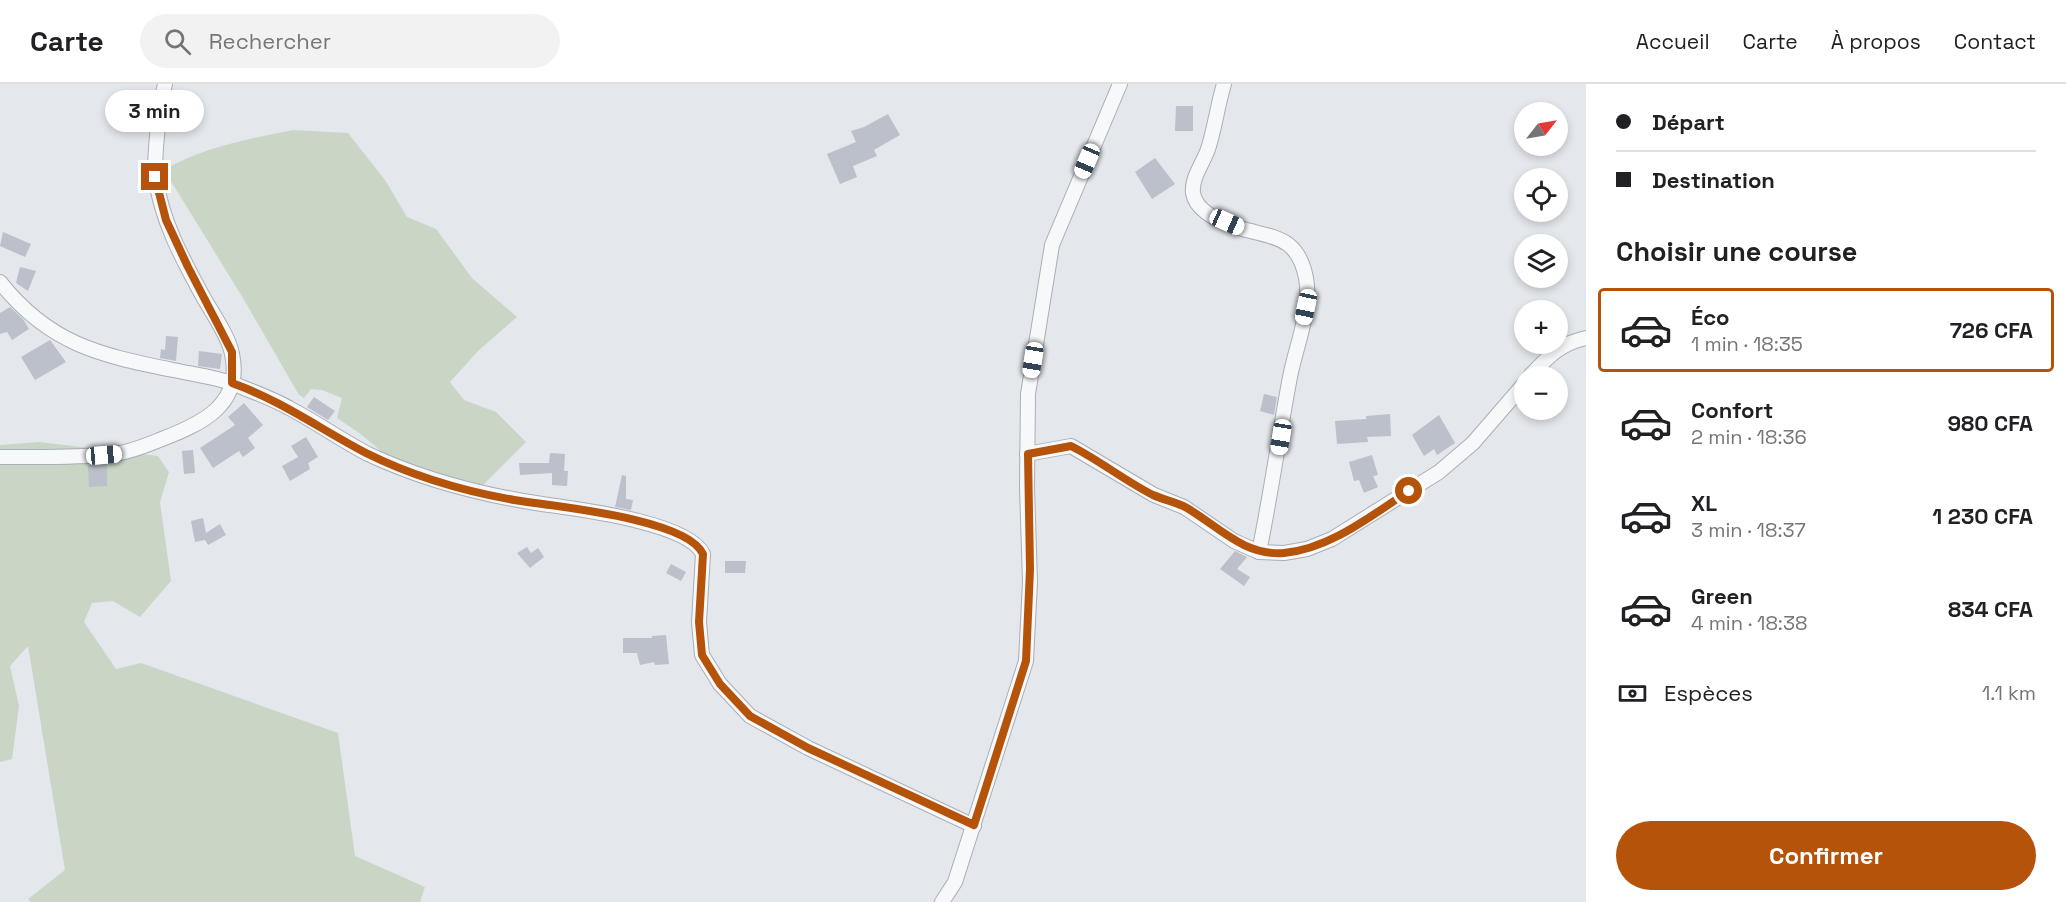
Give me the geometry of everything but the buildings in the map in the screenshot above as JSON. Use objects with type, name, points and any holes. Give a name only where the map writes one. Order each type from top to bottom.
[{"type":"street","points":[[0,457],[117,454],[140,448],[197,425],[216,411],[225,400],[232,383],[232,352],[166,220],[155,177],[161,103],[165,84]]},
{"type":"street","points":[[942,902],[956,882],[1026,661],[1030,573],[1028,394],[1052,244],[1120,84]]},
{"type":"street","points":[[1224,84],[1209,148],[1195,181],[1193,193],[1197,205],[1209,214],[1242,229],[1273,235],[1283,240],[1291,247],[1306,278],[1306,307],[1290,378],[1259,552]]},
{"type":"street","points":[[0,282],[30,316],[66,339],[127,361],[232,383],[290,408],[366,453],[431,479],[512,500],[626,517],[682,537],[697,545],[703,554],[699,622],[702,655],[720,684],[750,716],[808,748],[974,825]]},
{"type":"street","points":[[1539,366],[1562,346],[1586,338]]},
{"type":"street","points":[[1028,454],[1071,446],[1154,495],[1184,507],[1214,529],[1259,552],[1284,553],[1307,549],[1332,539],[1455,459],[1514,395]]},
{"type":"green space","points":[[293,130],[348,133],[385,180],[407,217],[436,229],[472,278],[517,317],[478,351],[450,382],[464,400],[496,412],[526,442],[480,488],[395,463],[362,435],[337,418],[342,398],[322,390],[311,389],[304,398],[299,395],[243,298],[164,170],[211,150]]},
{"type":"green space","points":[[39,442],[158,456],[169,472],[160,502],[171,581],[140,617],[113,601],[92,603],[84,622],[116,669],[141,663],[338,733],[355,856],[425,887],[420,902],[31,902],[28,899],[65,870],[28,646],[10,666],[19,706],[12,759],[0,762],[0,445]]},
{"type":"route","points":[[155,177],[166,220],[232,352],[232,383],[290,408],[366,453],[431,479],[512,500],[626,517],[644,522],[697,545],[703,554],[699,622],[702,655],[720,684],[750,716],[808,748],[974,825],[1026,661],[1030,569],[1028,454],[1071,446],[1154,495],[1184,507],[1198,515],[1214,529],[1259,552],[1284,553],[1307,549],[1332,539],[1409,491]]}]
